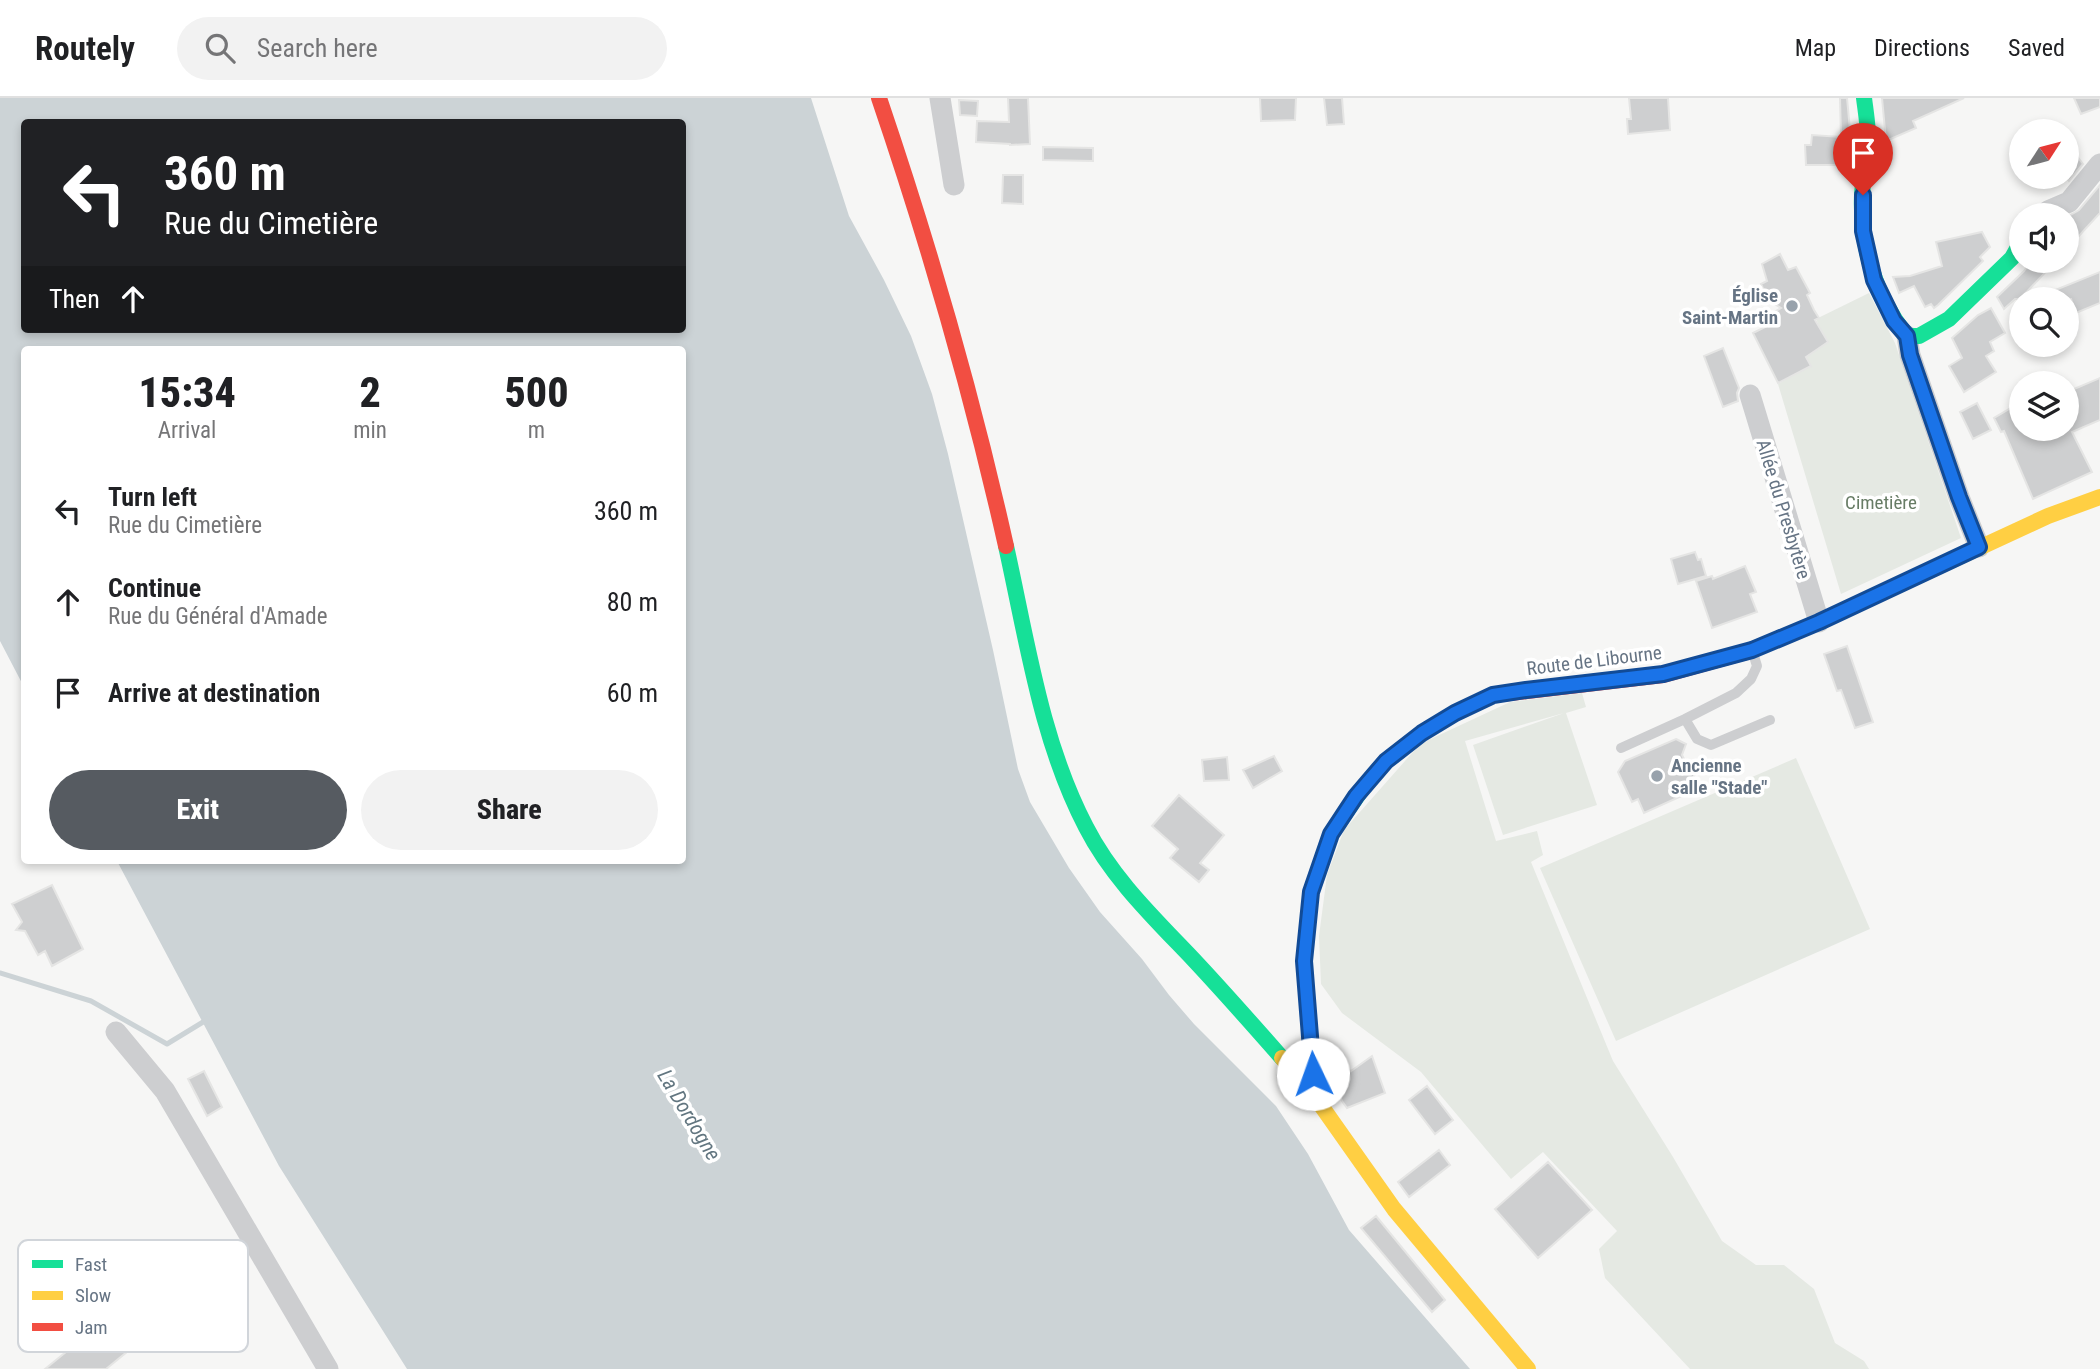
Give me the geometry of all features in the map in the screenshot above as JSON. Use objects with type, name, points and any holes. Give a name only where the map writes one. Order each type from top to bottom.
[{"type":"street","points":[[879,98],[912,194],[949,318],[999,514],[1042,708],[1063,775],[1086,828],[1121,883],[1308,1087],[1394,1209],[1528,1369]]},
{"type":"street","points":[[940,98],[954,185]]},
{"type":"street","points":[[1864,98],[1868,145],[1863,231],[1874,280],[1894,321],[1907,336],[1910,355],[1979,547]]},
{"type":"street","points":[[2067,203],[2100,164]]},
{"type":"street","points":[[1907,336],[1919,336],[1949,319],[2009,261]]},
{"type":"street","name":"Allée du Presbytère","points":[[1750,395],[1819,622]]},
{"type":"street","name":"Route de Libourne","points":[[1308,1087],[1313,1074],[1304,961],[1311,892],[1331,834],[1356,796],[1386,761],[1422,733],[1493,695],[1663,674],[1752,650],[1819,622],[2048,516],[2100,497]]},
{"type":"street","points":[[116,1032],[165,1091],[328,1369]]},
{"type":"lane","points":[[1621,748],[1736,692],[1751,679],[1757,666],[1752,650]]},
{"type":"lane","points":[[1685,719],[1697,739],[1711,745],[1770,720]]},
{"type":"green space","name":"Cimetière","points":[[1869,293],[1895,343],[1961,538],[1841,594],[1778,384],[1810,365],[1805,354],[1825,340],[1816,319]]},
{"type":"green space","points":[[1582,693],[1586,707],[1566,713],[1597,805],[1503,835],[1473,745],[1564,713],[1465,741],[1496,841],[1537,831],[1543,855],[1531,862],[1613,1061],[1722,1241],[1756,1265],[1784,1265],[1814,1289],[1835,1343],[1864,1361],[1869,1369],[1690,1369],[1605,1278],[1599,1249],[1617,1231],[1543,1152],[1511,1179],[1421,1072],[1342,1013],[1321,984],[1319,936],[1327,875],[1344,830],[1420,744],[1510,702]]},
{"type":"green space","points":[[1796,758],[1870,929],[1616,1041],[1540,868]]},
{"type":"water","name":"La Dordogne","points":[[0,98],[811,98],[849,216],[911,336],[932,394],[993,650],[1018,769],[1030,802],[1069,868],[1100,912],[1194,1024],[1276,1106],[1308,1154],[1349,1230],[1470,1369],[407,1369],[279,1166],[119,864],[686,864],[686,346],[21,346],[21,681],[0,641]]},
{"type":"building","points":[[1008,98],[1028,98],[1030,144],[976,142],[977,121],[1009,122]]},
{"type":"building","points":[[1260,98],[1296,98],[1295,120],[1261,121]]},
{"type":"building","points":[[1324,98],[1342,98],[1344,124],[1327,125]]},
{"type":"building","points":[[1629,98],[1668,98],[1670,130],[1628,134],[1627,119],[1631,119]]},
{"type":"building","points":[[1840,98],[1847,98],[1851,141],[1848,165],[1806,165],[1805,145],[1811,145],[1812,135],[1841,137]]},
{"type":"building","points":[[1882,98],[1964,98],[1913,121],[1916,128],[1886,141]]},
{"type":"building","points":[[2074,98],[2100,98],[2100,107],[2081,114]]},
{"type":"building","points":[[959,100],[978,101],[977,116],[960,115]]},
{"type":"building","points":[[1043,147],[1093,148],[1093,161],[1043,160]]},
{"type":"building","points":[[1003,175],[1023,175],[1023,204],[1002,203]]},
{"type":"building","points":[[2100,185],[2100,213],[2079,236],[2079,210]]},
{"type":"building","points":[[1982,232],[1990,247],[1980,257],[1983,261],[1934,308],[1931,304],[1925,307],[1914,286],[1899,293],[1893,277],[1910,276],[1942,266],[1936,242]]},
{"type":"building","name":"Église Saint-Martin","points":[[1780,254],[1788,270],[1796,267],[1819,318],[1815,320],[1828,342],[1806,357],[1811,366],[1778,383],[1753,333],[1775,322],[1771,314],[1781,308],[1768,300],[1761,284],[1767,281],[1762,264]]},
{"type":"building","points":[[2100,272],[2100,303],[2079,312],[2079,287],[2063,287]]},
{"type":"building","points":[[2022,273],[2045,273],[2031,287],[2009,287],[2009,304],[2004,309],[1997,297]]},
{"type":"building","points":[[1991,308],[2005,333],[1990,342],[1994,351],[1986,356],[1996,372],[1964,392],[1949,366],[1962,358],[1952,338],[1978,315]]},
{"type":"building","points":[[1723,348],[1739,388],[1738,401],[1723,407],[1704,356]]},
{"type":"building","points":[[2100,378],[2100,420],[2079,429],[2079,387]]},
{"type":"building","points":[[1977,403],[1991,430],[1973,439],[1960,412]]},
{"type":"building","points":[[2009,409],[2009,441],[2076,441],[2092,472],[2033,499],[2004,431],[2001,432],[1994,418]]},
{"type":"building","points":[[1695,552],[1698,560],[1701,559],[1706,576],[1678,584],[1671,559]]},
{"type":"building","points":[[1745,566],[1756,592],[1750,594],[1757,612],[1712,628],[1696,581],[1712,576],[1713,579]]},
{"type":"building","points":[[1847,646],[1873,722],[1855,728],[1841,690],[1837,691],[1824,654]]},
{"type":"building","name":"Ancienne salle \"Stade\"","points":[[1676,739],[1686,744],[1682,755],[1688,767],[1698,770],[1692,779],[1697,789],[1644,813],[1638,799],[1632,802],[1618,772],[1625,761]]},
{"type":"building","points":[[1274,756],[1282,771],[1253,788],[1243,770]]},
{"type":"building","points":[[1227,757],[1229,780],[1204,781],[1202,760]]},
{"type":"building","points":[[1179,795],[1224,835],[1200,863],[1209,870],[1199,882],[1170,858],[1178,849],[1152,826]]},
{"type":"building","points":[[52,885],[83,949],[52,966],[45,951],[38,955],[25,931],[16,930],[22,922],[12,904]]},
{"type":"building","points":[[1372,1056],[1385,1093],[1347,1108],[1333,1078],[1351,1071]]},
{"type":"building","points":[[204,1071],[222,1107],[207,1116],[188,1079]]},
{"type":"building","points":[[1427,1086],[1453,1120],[1435,1134],[1409,1100]]},
{"type":"building","points":[[1439,1150],[1450,1165],[1409,1197],[1398,1182]]},
{"type":"building","points":[[1548,1162],[1592,1210],[1538,1258],[1495,1209]]},
{"type":"building","points":[[1376,1216],[1445,1300],[1432,1312],[1361,1228]]},
{"type":"building","points":[[66,1352],[127,1352],[106,1369],[45,1369]]},
{"type":"waterway","points":[[0,973],[91,1001],[167,1044],[208,1019]]},
{"type":"traffic: fast","points":[[1864,98],[1868,140],[1862,214],[1867,251],[1878,287],[1907,336],[1919,336],[1949,319],[2009,261]]},
{"type":"traffic: fast","points":[[1006,546],[1046,725],[1071,794],[1096,846],[1135,897],[1282,1058]]},
{"type":"traffic: fast","points":[[1308,1087],[1313,1074],[1304,961],[1311,892],[1331,834],[1363,788]]},
{"type":"traffic: slow","points":[[1746,652],[1819,622],[2048,516],[2100,497]]},
{"type":"traffic: slow","points":[[1282,1058],[1308,1087],[1394,1209],[1528,1369]]},
{"type":"traffic: jam","points":[[879,98],[948,320],[1006,546]]},
{"type":"traffic: jam","points":[[1363,788],[1386,761],[1422,733],[1493,695],[1663,675],[1746,652]]},
{"type":"place","name":"Église Saint-Martin","points":[[1792,306]]},
{"type":"place","name":"Ancienne salle \"Stade\"","points":[[1657,776]]},
{"type":"route","points":[[1313,1074],[1304,961],[1311,892],[1331,834],[1356,796],[1386,761],[1422,733],[1493,695],[1663,674],[1717,661],[1752,650],[1819,622],[1979,547],[1910,355],[1907,336],[1894,321],[1874,280],[1863,231],[1863,195]]}]
